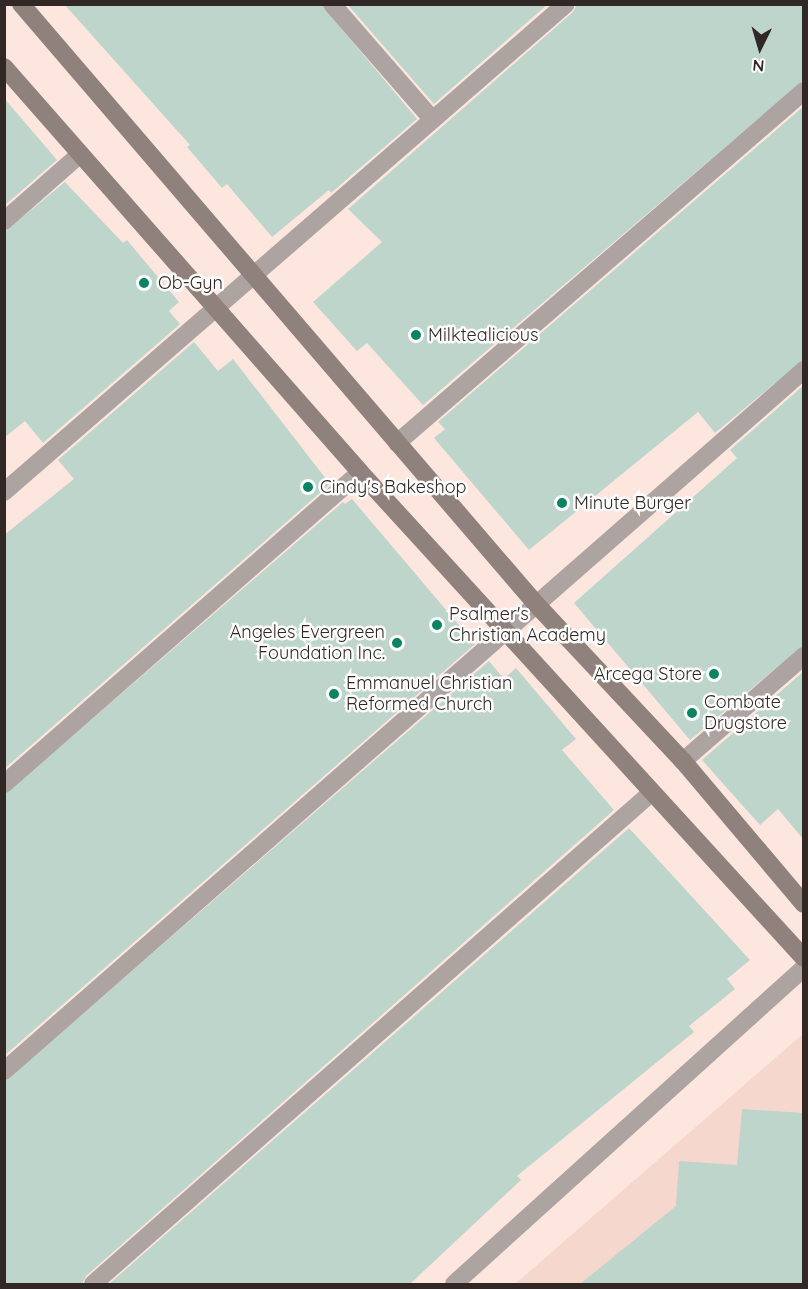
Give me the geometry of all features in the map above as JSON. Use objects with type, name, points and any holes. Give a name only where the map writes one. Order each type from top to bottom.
[{"type":"street","points":[[21,4],[536,604],[683,761],[804,904]]},
{"type":"street","points":[[332,4],[431,118]]},
{"type":"street","points":[[4,492],[431,118],[566,4]]},
{"type":"street","points":[[4,67],[79,155],[218,306],[360,472],[506,628],[651,793],[804,958]]},
{"type":"street","points":[[397,443],[804,91]]},
{"type":"street","points":[[4,221],[79,155]]},
{"type":"street","points":[[4,1071],[506,628],[804,370]]},
{"type":"street","points":[[4,784],[360,472]]},
{"type":"street","points":[[683,761],[804,656]]},
{"type":"street","points":[[93,1284],[651,793]]},
{"type":"street","points":[[454,1284],[804,968]]},
{"type":"shaded area","points":[[803,1034],[803,1284],[515,1284]]},
{"type":"building","points":[[64,4],[321,4],[417,119],[331,193],[329,190],[272,237],[227,184],[222,188],[187,147],[190,145]]},
{"type":"building","points":[[347,4],[548,4],[434,104]]},
{"type":"building","points":[[577,4],[804,4],[804,80],[423,405],[367,343],[357,351],[313,302],[382,242],[348,209],[573,12]]},
{"type":"building","points":[[4,98],[57,160],[4,206]]},
{"type":"building","points":[[804,106],[804,359],[715,433],[698,412],[529,550],[434,438],[445,429],[438,422]]},
{"type":"building","points":[[65,182],[123,243],[127,240],[179,302],[169,311],[180,324],[43,443],[25,421],[4,438],[4,232]]},
{"type":"building","points":[[194,342],[218,371],[233,359],[330,484],[4,769],[4,535],[74,479],[58,460]]},
{"type":"building","points":[[804,385],[804,645],[690,740],[574,603],[737,458],[730,450]]},
{"type":"building","points":[[352,499],[475,644],[4,1056],[4,795],[343,502],[345,504]]},
{"type":"building","points":[[489,661],[504,679],[516,668],[576,739],[562,750],[614,810],[86,1276],[82,1284],[4,1284],[4,1082]]},
{"type":"building","points":[[804,671],[804,840],[778,809],[760,825],[702,760]]},
{"type":"building","points":[[629,828],[750,960],[727,979],[735,989],[689,1026],[694,1032],[517,1176],[521,1180],[410,1284],[109,1284]]},
{"type":"building","points":[[742,1109],[804,1113],[804,1284],[580,1284],[676,1206],[679,1161],[737,1165]]},
{"type":"place","name":"Ob-Gyn","points":[[144,283]]},
{"type":"place","name":"Milktealicious","points":[[416,335]]},
{"type":"place","name":"Cindy's Bakeshop","points":[[308,487]]},
{"type":"place","name":"Minute Burger","points":[[562,503]]},
{"type":"place","name":"Psalmer's Christian Academy","points":[[437,625]]},
{"type":"place","name":"Angeles Evergreen Foundation Inc.","points":[[397,643]]},
{"type":"place","name":"Arcega Store","points":[[714,674]]},
{"type":"place","name":"Emmanuel Christian Reformed Church","points":[[334,694]]},
{"type":"place","name":"Combate Drugstore","points":[[692,713]]}]
